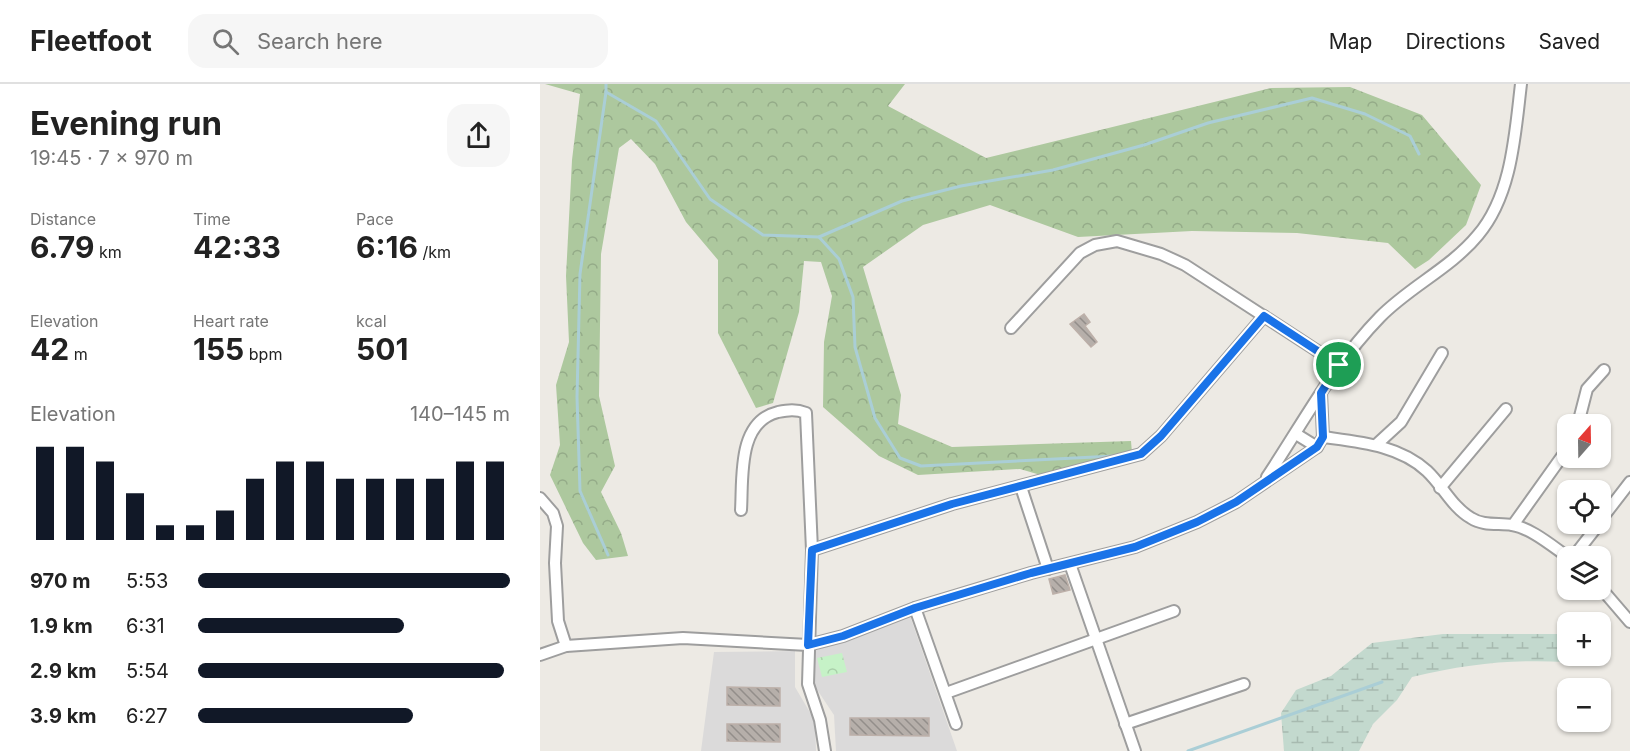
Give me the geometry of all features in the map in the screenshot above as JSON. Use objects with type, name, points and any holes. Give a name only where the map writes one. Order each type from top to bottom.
[{"type":"street","points":[[1263,482],[1339,365],[1380,316],[1479,235],[1497,200],[1511,159],[1523,87],[1511,84]]},
{"type":"street","points":[[1011,328],[1080,253],[1095,245],[1117,241],[1140,246],[1185,265],[1339,365]]},
{"type":"street","points":[[812,550],[952,504],[1141,454],[1161,436],[1264,316]]},
{"type":"street","points":[[1376,445],[1401,422],[1442,353]]},
{"type":"street","points":[[1581,414],[1587,389],[1604,370]]},
{"type":"street","points":[[540,655],[566,646],[683,638],[808,645],[843,636],[915,608],[1048,569],[1135,547],[1197,522],[1236,502],[1317,447],[1323,433],[1321,393]]},
{"type":"street","points":[[741,510],[744,458],[748,441],[757,425],[774,413],[791,409],[806,412],[812,550],[808,645],[809,694],[820,720],[825,751]]},
{"type":"street","points":[[1440,488],[1506,409]]},
{"type":"street","points":[[1303,423],[1323,433],[1376,445],[1410,459],[1427,471],[1459,510],[1474,520],[1513,525],[1541,538],[1557,549]]},
{"type":"street","points":[[1296,434],[1317,447]]},
{"type":"street","points":[[1513,525],[1557,463]]},
{"type":"street","points":[[1611,507],[1630,482]]},
{"type":"street","points":[[1021,487],[1048,569]]},
{"type":"street","points":[[540,498],[553,513],[557,526],[555,562],[558,621],[566,646]]},
{"type":"street","points":[[1582,546],[1591,534]]},
{"type":"street","points":[[1070,564],[1135,751]]},
{"type":"street","points":[[1611,600],[1630,622]]},
{"type":"street","points":[[915,608],[956,724]]},
{"type":"street","points":[[946,693],[1095,637],[1174,611]]},
{"type":"street","points":[[1125,724],[1244,684]]},
{"type":"shaded area","points":[[910,616],[957,751],[836,751],[834,715],[814,685],[814,651]]},
{"type":"shaded area","points":[[795,651],[795,687],[815,721],[816,751],[701,751],[714,652]]},
{"type":"green space","points":[[545,84],[905,84],[888,106],[986,158],[1271,88],[1350,87],[1422,115],[1481,185],[1466,225],[1429,260],[1415,269],[1388,243],[1297,233],[1192,231],[1078,237],[990,205],[923,225],[863,267],[901,395],[898,424],[952,447],[1131,441],[1132,453],[1044,476],[1020,469],[918,475],[879,456],[823,407],[824,342],[832,296],[821,262],[804,261],[799,312],[773,403],[756,408],[718,333],[718,260],[686,222],[655,164],[631,139],[619,148],[601,254],[599,396],[615,466],[601,492],[621,533],[628,556],[596,560],[583,543],[550,475],[560,445],[556,385],[569,342],[566,276],[572,160],[580,94]]},
{"type":"green space","points":[[1443,634],[1557,634],[1557,662],[1481,664],[1412,677],[1397,700],[1373,724],[1359,751],[1284,751],[1281,713],[1296,690],[1331,676],[1372,643]]},
{"type":"green space","points":[[842,653],[847,672],[822,677],[817,658]]},
{"type":"building","points":[[1084,314],[1090,322],[1085,326],[1097,342],[1091,347],[1070,324]]},
{"type":"building","points":[[1065,575],[1070,590],[1053,594],[1049,579]]},
{"type":"building","points":[[727,687],[780,688],[780,706],[727,705]]},
{"type":"building","points":[[850,718],[929,718],[929,736],[850,735]]},
{"type":"building","points":[[727,724],[780,724],[780,742],[727,741]]},
{"type":"waterway","points":[[606,84],[606,92],[656,121],[710,199],[763,235],[819,237],[839,259],[853,297],[855,347],[875,418],[900,458],[921,466],[1114,456]]},
{"type":"waterway","points":[[606,92],[580,274],[577,397],[580,491],[608,555]]},
{"type":"waterway","points":[[819,237],[902,201],[961,186],[1053,170],[1144,145],[1208,123],[1312,98],[1365,114],[1410,136],[1419,154]]},
{"type":"waterway","points":[[1188,751],[1382,682]]},
{"type":"route","points":[[1264,316],[1339,365],[1321,393],[1323,437],[1321,443],[1236,502],[1197,522],[1135,547],[1031,573],[915,608],[843,636],[808,645],[812,550],[952,504],[1141,454],[1153,445],[1264,316]]}]
